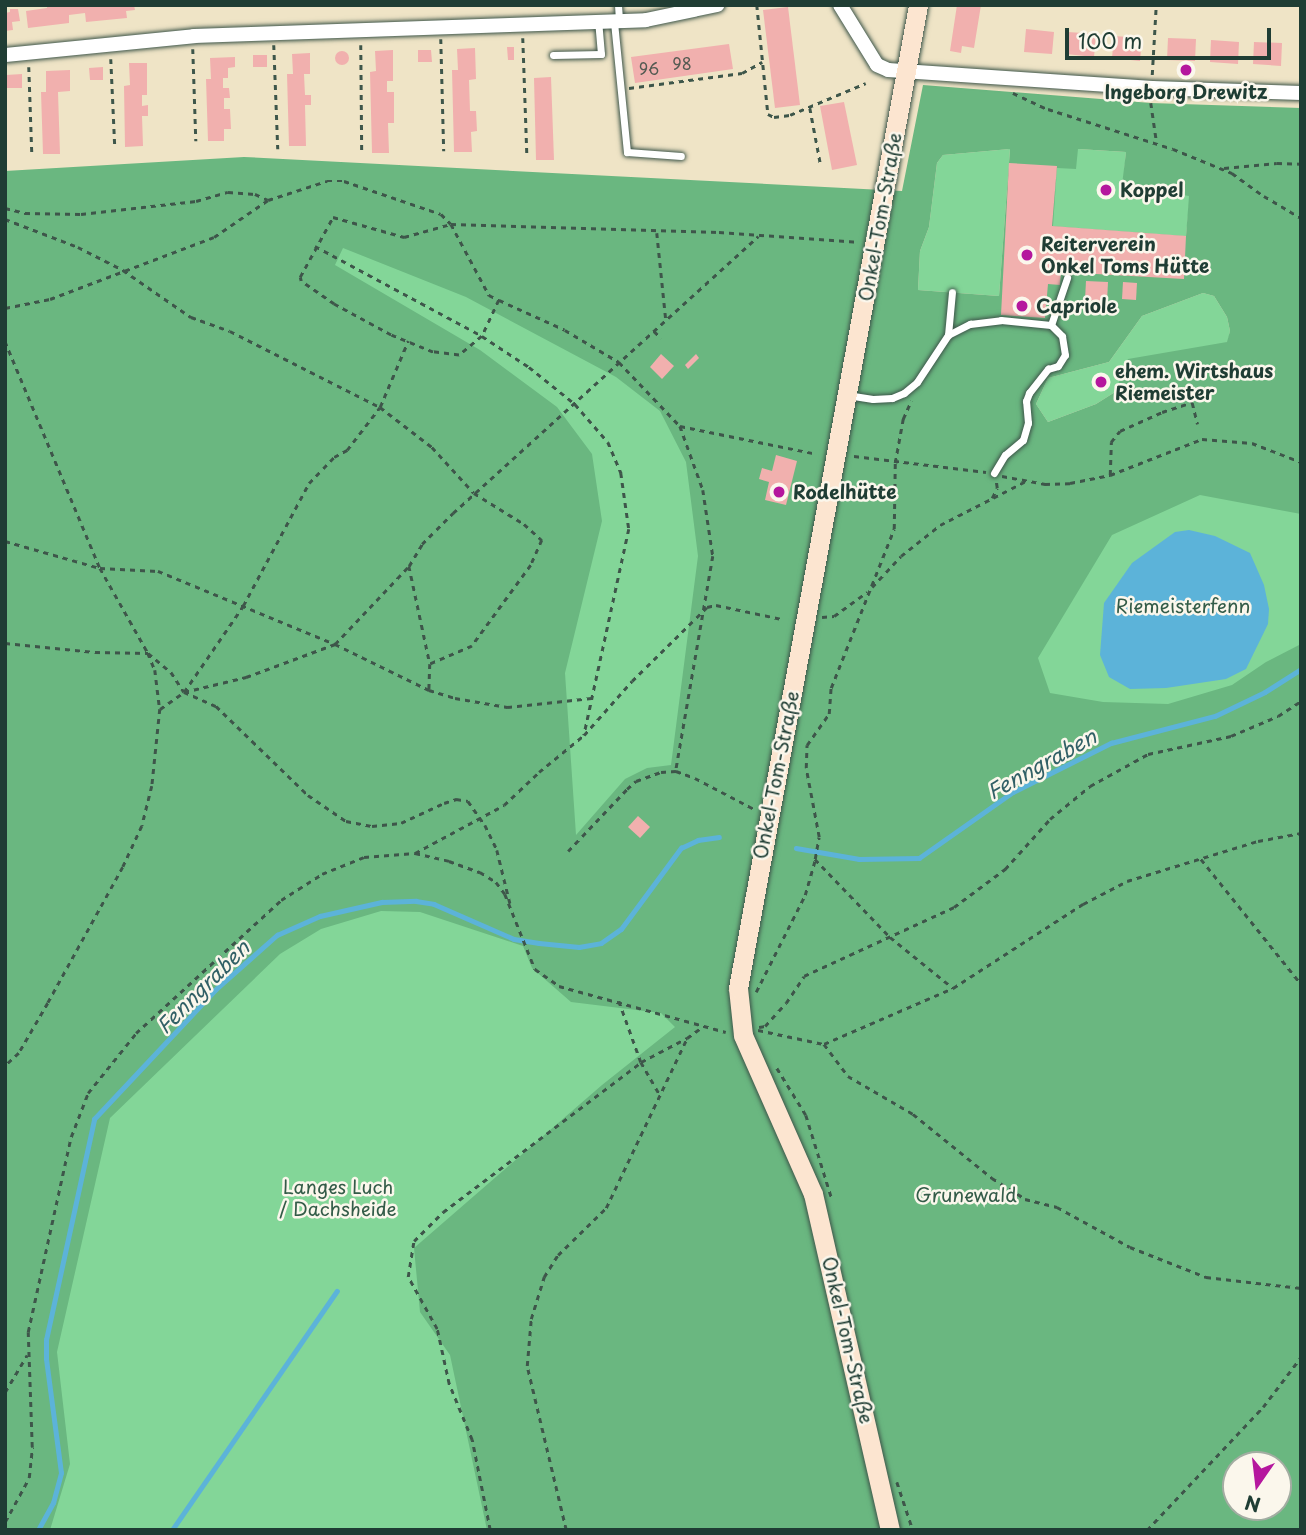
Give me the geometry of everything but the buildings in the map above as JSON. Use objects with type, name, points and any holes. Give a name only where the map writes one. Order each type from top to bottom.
[{"type":"main road","name":"Onkel-Tom-Straße","points":[[890,1530],[813,1195],[743,1035],[738,1011],[740,967],[918,5]]},
{"type":"street","points":[[5,55],[194,36],[674,17],[717,5]]},
{"type":"street","points":[[840,5],[877,65],[888,70],[1152,88],[1301,93]]},
{"type":"lane","points":[[618,5],[620,80],[627,152],[681,156]]},
{"type":"lane","points":[[554,55],[601,54],[598,22]]},
{"type":"lane","points":[[1051,325],[1067,278]]},
{"type":"lane","points":[[846,394],[892,398],[917,382],[948,335],[952,292]]},
{"type":"lane","points":[[948,335],[983,320],[1051,325],[1062,336],[1065,355],[1058,366],[1048,369],[1029,393],[1026,401],[1028,424],[1023,440],[1005,455],[995,473]]},
{"type":"path","points":[[757,5],[768,114],[790,115],[866,83]]},
{"type":"path","points":[[1152,76],[1156,5]]},
{"type":"path","points":[[523,34],[527,155]]},
{"type":"path","points":[[440,36],[444,151]]},
{"type":"path","points":[[361,38],[362,152]]},
{"type":"path","points":[[274,42],[278,149]]},
{"type":"path","points":[[193,46],[196,141]]},
{"type":"path","points":[[111,52],[115,146]]},
{"type":"path","points":[[29,60],[32,155]]},
{"type":"path","points":[[620,80],[626,80],[629,88],[742,73],[763,61]]},
{"type":"path","points":[[1010,92],[1048,109],[1221,168],[1301,218]]},
{"type":"path","points":[[1151,103],[1157,144]]},
{"type":"path","points":[[810,108],[821,166]]},
{"type":"path","points":[[1221,168],[1277,163],[1301,164]]},
{"type":"path","points":[[5,308],[50,299],[214,237],[268,200],[314,184],[344,181],[441,214],[451,224],[489,295],[565,330],[620,362],[680,426],[703,490],[713,556],[707,607],[676,771]]},
{"type":"path","points":[[5,208],[25,214],[81,214],[196,201],[228,192],[255,194],[268,200]]},
{"type":"path","points":[[499,300],[482,336],[459,355],[433,352],[334,304],[301,281],[300,276],[333,217],[404,237],[451,224],[857,242]]},
{"type":"path","points":[[5,219],[78,247],[123,270],[191,317],[230,331],[380,407],[432,447],[474,492],[524,524],[542,541],[531,565],[472,646],[430,664]]},
{"type":"path","points":[[657,232],[666,320]]},
{"type":"path","points":[[184,692],[246,677],[335,644],[409,566],[422,544],[474,492],[575,404],[758,236]]},
{"type":"path","points":[[315,246],[482,336],[529,367],[575,404],[608,442],[621,473],[629,529],[584,735]]},
{"type":"path","points":[[654,331],[661,338]]},
{"type":"path","points":[[5,341],[100,568],[148,653],[155,670],[160,709],[152,786],[142,826],[123,867],[48,1003],[19,1053],[5,1066]]},
{"type":"path","points":[[160,709],[184,692],[243,606],[309,483],[334,457],[347,450],[380,407],[408,341]]},
{"type":"path","points":[[917,382],[903,419],[895,463],[894,529],[831,688],[829,714],[807,745],[806,768],[819,837],[815,859],[890,937],[953,988]]},
{"type":"path","points":[[1190,393],[1198,424]]},
{"type":"path","points":[[1110,475],[1111,442],[1120,432],[1161,412],[1192,402]]},
{"type":"path","points":[[680,426],[813,453]]},
{"type":"path","points":[[854,456],[995,473],[1007,479],[1061,485],[1110,475],[1202,439],[1252,443],[1301,462]]},
{"type":"path","points":[[992,498],[997,488],[995,473]]},
{"type":"path","points":[[820,618],[834,616],[869,590],[901,556],[940,525],[1026,481]]},
{"type":"path","points":[[5,541],[100,568],[158,571],[335,644],[429,690],[507,707],[592,698]]},
{"type":"path","points":[[409,566],[430,664],[429,690]]},
{"type":"path","points":[[415,853],[504,805],[584,735],[632,681],[707,607],[716,605],[782,619]]},
{"type":"path","points":[[5,643],[95,652],[148,653],[171,672],[184,692],[216,706],[308,795],[346,821],[372,826],[401,823],[456,799],[468,801],[497,850],[514,918],[535,969],[575,992],[619,1001],[702,1027],[743,1035]]},
{"type":"path","points":[[1301,701],[1278,716],[1231,736],[1148,754],[1090,786],[1050,818],[1005,869],[954,907],[827,962],[804,976],[765,1026],[751,1029],[824,1044],[953,988],[1083,904],[1127,881],[1258,841],[1301,833]]},
{"type":"path","points":[[568,851],[636,780],[676,771],[769,816]]},
{"type":"path","points":[[5,1522],[29,1478],[32,1447],[28,1332],[71,1137],[88,1093],[136,1033],[281,900],[347,862],[382,854],[415,853],[480,872],[496,882],[512,911]]},
{"type":"path","points":[[1201,859],[1301,984]]},
{"type":"path","points":[[619,1001],[641,1062],[661,1096]]},
{"type":"path","points":[[490,1530],[472,1440],[449,1384],[437,1328],[408,1277],[411,1250],[421,1230],[443,1212],[641,1062],[702,1027]]},
{"type":"path","points":[[566,1530],[527,1366],[531,1319],[544,1277],[558,1255],[606,1208],[687,1038]]},
{"type":"path","points":[[824,1044],[848,1076],[913,1114],[992,1178],[1025,1199],[1057,1206],[1130,1247],[1206,1277],[1301,1288]]},
{"type":"path","points":[[5,1392],[28,1354]]},
{"type":"path","points":[[1147,1530],[1263,1407],[1301,1357]]},
{"type":"green space","name":"Grunewald","points":[[923,85],[1151,103],[1301,108],[1301,514],[1200,495],[1112,535],[1038,658],[1050,693],[1103,702],[1168,704],[1232,685],[1266,662],[1301,644],[1301,1530],[487,1530],[450,1355],[420,1312],[414,1248],[602,1085],[675,1027],[661,1013],[571,1002],[532,968],[523,946],[420,912],[381,911],[321,929],[280,954],[110,1118],[57,1352],[70,1464],[50,1530],[5,1530],[5,171],[244,157],[902,191]],"holes":[[[1010,149],[999,296],[918,290],[920,251],[929,227],[937,163],[943,155]],[[1078,149],[1126,152],[1122,185],[1189,196],[1186,236],[1053,226],[1057,168],[1076,169]],[[343,248],[466,297],[616,377],[660,411],[686,462],[698,556],[671,765],[647,768],[625,779],[576,835],[565,673],[602,521],[592,454],[557,407],[480,350],[335,265]],[[1203,293],[1214,296],[1227,317],[1230,331],[1227,342],[1128,359],[1115,392],[1096,404],[1048,422],[1036,404],[1048,378],[1109,362],[1142,316]]]},
{"type":"green space","points":[[1010,149],[999,296],[918,290],[920,251],[929,227],[937,163],[943,155]]},
{"type":"green space","name":"Koppel","points":[[1078,149],[1126,152],[1123,185],[1190,195],[1186,236],[1052,226],[1057,168]]},
{"type":"green space","name":"Grunewald","points":[[864,191],[1083,904],[1273,1451],[1222,1451],[1222,1521],[1292,1521],[1292,1504],[1301,1530],[5,1530],[5,360],[570,856],[257,256]]},
{"type":"green space","points":[[1203,293],[1214,296],[1227,317],[1230,331],[1228,342],[1115,392],[1096,404],[1048,422],[1036,404],[1048,378],[1109,362],[1142,316]]},
{"type":"green space","name":"Riemeisterfenn","points":[[1301,474],[1301,684],[1148,743],[872,634],[1121,500]]},
{"type":"water","points":[[1189,530],[1215,536],[1250,553],[1264,585],[1269,609],[1268,624],[1246,669],[1226,679],[1166,688],[1130,689],[1109,677],[1100,655],[1104,603],[1132,563],[1175,532]]},
{"type":"waterway","name":"Fenngraben","points":[[796,848],[859,859],[919,858],[1013,792],[1111,743],[1215,716],[1265,692],[1301,669]]},
{"type":"waterway","name":"Fenngraben","points":[[38,1530],[53,1503],[61,1473],[46,1359],[46,1340],[94,1119],[215,990],[277,935],[320,916],[382,902],[416,901],[434,904],[514,939],[579,947],[601,943],[621,929],[681,848],[698,840],[719,837]]},
{"type":"waterway","points":[[172,1530],[337,1291]]},
{"type":"place","name":"Ingeborg Drewitz","points":[[1186,70]]},
{"type":"place","name":"Koppel","points":[[1106,190]]},
{"type":"place","name":"Reiterverein Onkel Toms Hütte","points":[[1027,255]]},
{"type":"place","name":"Capriole","points":[[1022,306]]},
{"type":"place","name":"ehem. Wirtshaus Riemeister","points":[[1101,382]]},
{"type":"place","name":"Rodelhütte","points":[[779,492]]},
{"type":"park label","name":"Langes Luch / Dachsheide","points":[[338,1198]]}]
